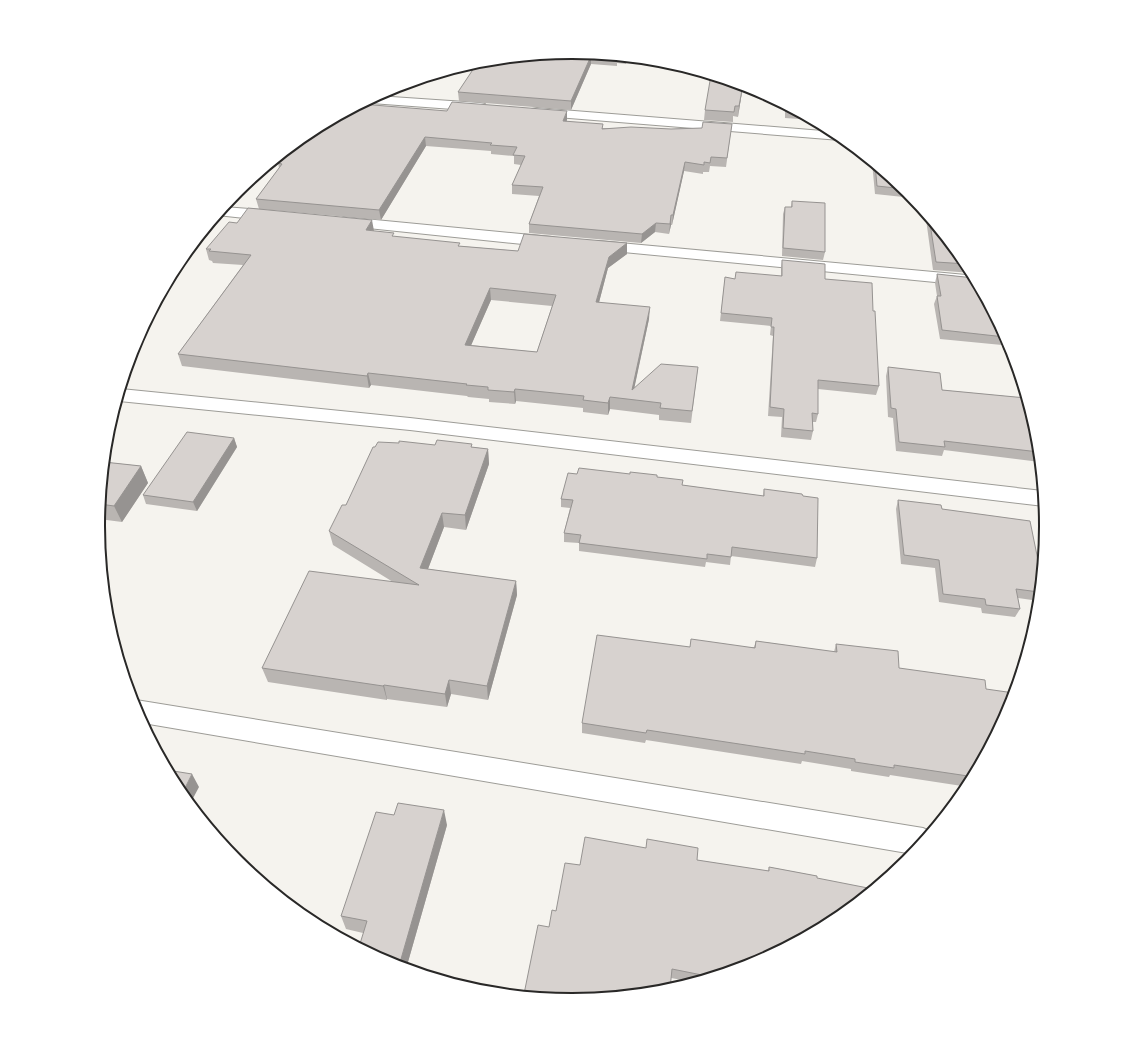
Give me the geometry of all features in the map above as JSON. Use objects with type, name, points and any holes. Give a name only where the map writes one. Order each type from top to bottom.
[{"type":"street","points":[[382,100],[490,108]]},
{"type":"street","points":[[522,111],[826,135]]},
{"type":"street","points":[[227,212],[292,218]]},
{"type":"street","points":[[332,221],[570,243]]},
{"type":"street","points":[[586,245],[968,279]]},
{"type":"street","points":[[124,395],[410,424],[1038,498]]},
{"type":"street","points":[[144,712],[916,841]]},
{"type":"building","points":[[541,60],[589,60],[571,101],[458,92],[473,70],[511,63]]},
{"type":"building","points":[[710,80],[742,91],[739,106],[735,106],[734,112],[705,110]]},
{"type":"building","points":[[452,102],[567,111],[563,121],[603,124],[602,129],[631,127],[671,129],[702,128],[703,122],[732,124],[727,158],[711,157],[710,163],[704,162],[704,165],[685,162],[670,224],[656,223],[642,234],[529,224],[543,187],[512,185],[525,156],[513,155],[517,147],[490,145],[492,143],[425,137],[379,210],[256,199],[282,164],[279,163],[313,138],[365,107],[370,105],[447,111]]},
{"type":"building","points":[[876,172],[893,188],[877,186]]},
{"type":"building","points":[[792,201],[825,203],[825,252],[783,248],[785,207],[792,207]]},
{"type":"building","points":[[248,208],[372,220],[366,230],[394,233],[392,236],[460,243],[458,246],[518,251],[524,234],[627,243],[609,257],[596,302],[650,307],[632,390],[661,364],[698,367],[692,411],[660,408],[661,403],[610,397],[608,403],[583,400],[584,396],[515,389],[514,392],[488,390],[488,387],[466,385],[467,384],[368,373],[367,376],[178,354],[251,255],[209,251],[211,249],[206,249],[229,222],[237,223]],"holes":[[[490,288],[556,295],[537,352],[465,345]]]},
{"type":"building","points":[[931,228],[957,263],[936,262]]},
{"type":"building","points":[[782,260],[825,264],[825,279],[872,283],[879,386],[818,380],[818,414],[812,413],[813,431],[783,428],[784,409],[770,407],[774,327],[771,327],[772,318],[721,313],[725,277],[735,279],[736,272],[782,276]]},
{"type":"building","points":[[937,274],[967,277],[991,319],[998,336],[942,330],[937,296],[941,296]]},
{"type":"building","points":[[888,367],[940,373],[942,390],[1021,397],[1033,451],[944,441],[945,447],[899,442],[896,409],[891,408]]},
{"type":"building","points":[[187,432],[234,438],[193,502],[143,495]]},
{"type":"building","points":[[437,440],[472,444],[471,447],[488,449],[465,515],[442,513],[420,568],[516,581],[487,686],[449,680],[445,694],[262,668],[309,571],[419,585],[329,531],[342,505],[346,505],[373,447],[375,447],[378,442],[399,443],[399,441],[435,445]]},
{"type":"building","points":[[109,463],[141,466],[114,506],[106,505]]},
{"type":"building","points":[[579,468],[630,474],[630,472],[657,475],[657,477],[683,480],[682,485],[764,496],[764,489],[802,494],[803,496],[818,498],[817,558],[732,547],[731,557],[707,554],[707,559],[579,543],[581,535],[564,533],[573,500],[561,499],[568,473],[577,474]]},
{"type":"building","points":[[898,500],[941,505],[942,509],[1030,521],[1038,559],[1034,591],[1016,589],[1020,609],[986,605],[985,599],[943,594],[939,560],[904,555]]},
{"type":"building","points":[[597,635],[690,647],[691,639],[755,648],[756,641],[837,652],[836,644],[898,651],[899,668],[985,680],[986,689],[1008,692],[991,733],[966,776],[894,765],[894,768],[855,762],[855,759],[805,751],[805,754],[647,730],[646,733],[582,723]]},
{"type":"building","points":[[176,771],[192,774],[185,787]]},
{"type":"building","points":[[398,803],[444,810],[401,960],[360,942],[367,921],[341,916],[376,812],[394,815]]},
{"type":"building","points":[[585,837],[646,848],[647,839],[698,848],[697,860],[769,871],[769,867],[866,888],[831,914],[779,945],[722,968],[700,975],[672,969],[671,982],[633,989],[603,992],[572,993],[525,990],[538,925],[549,927],[552,910],[556,911],[565,863],[580,865]]}]
